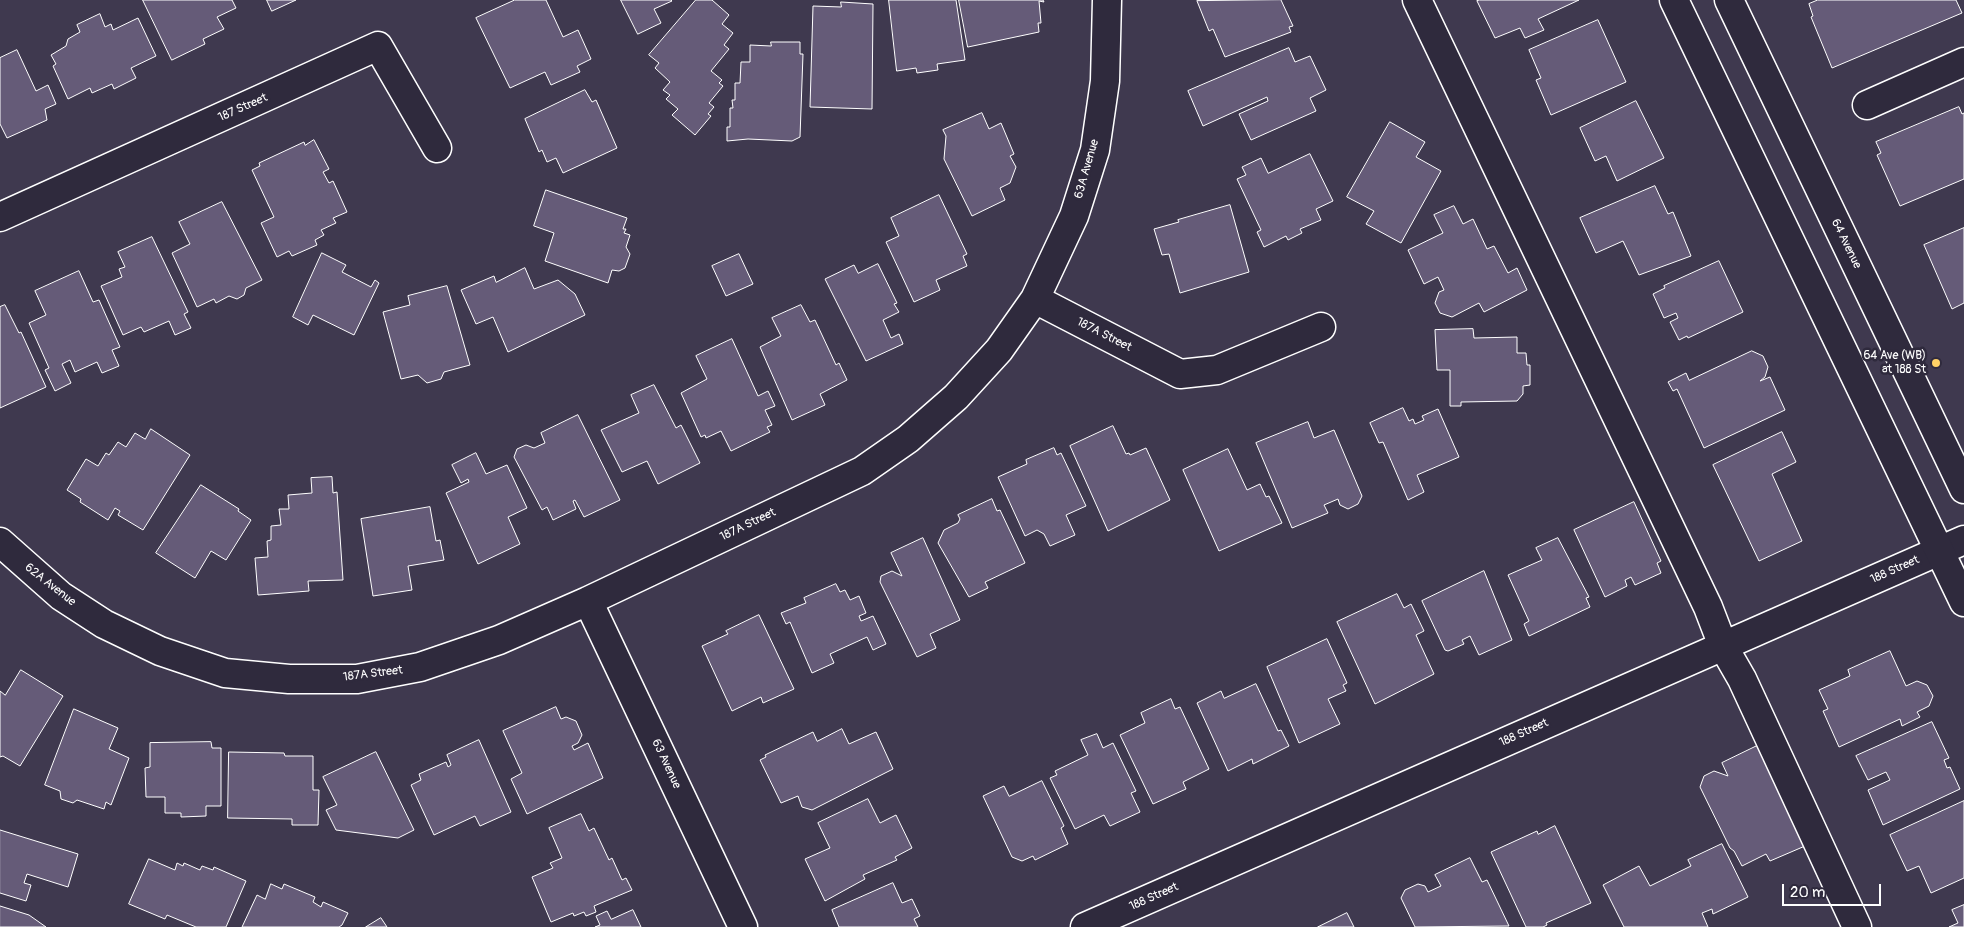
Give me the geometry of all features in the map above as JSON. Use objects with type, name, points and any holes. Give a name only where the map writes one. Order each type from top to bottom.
[{"type":"street","name":"63A Avenue","points":[[1035,299],[1074,216],[1095,150],[1105,81],[1107,0]]},
{"type":"street","points":[[1417,0],[1708,607],[1723,646],[1742,679],[1857,927]]},
{"type":"street","points":[[1674,0],[1952,545],[1964,602]]},
{"type":"street","name":"64 Avenue","points":[[1729,0],[1964,489]]},
{"type":"street","name":"187 Street","points":[[0,218],[378,46],[437,148]]},
{"type":"street","points":[[1867,106],[1964,62]]},
{"type":"street","name":"187A Street","points":[[104,624],[160,651],[225,673],[289,679],[357,679],[420,668],[499,640],[588,601],[862,471],[908,439],[956,396],[999,350],[1035,299],[1180,374],[1217,370],[1321,327]]},
{"type":"street","name":"62A Avenue","points":[[0,542],[61,596],[104,624]]},
{"type":"street","name":"188 Street","points":[[1085,927],[1952,545]]},
{"type":"street","name":"63 Avenue","points":[[588,601],[743,927]]},
{"type":"building","points":[[143,0],[232,0],[236,8],[217,17],[224,29],[203,39],[205,44],[172,60]]},
{"type":"building","points":[[267,0],[296,0],[272,11]]},
{"type":"building","points":[[515,0],[546,0],[563,37],[578,30],[591,59],[577,66],[580,72],[551,85],[545,72],[510,88],[476,18]]},
{"type":"building","points":[[621,0],[672,1],[654,9],[661,23],[638,34]]},
{"type":"building","points":[[696,0],[712,0],[729,15],[722,24],[733,33],[724,45],[729,49],[711,71],[722,80],[719,83],[723,86],[709,103],[714,107],[708,114],[711,116],[695,135],[672,115],[678,109],[666,99],[670,95],[663,90],[670,82],[655,68],[659,63],[649,55]]},
{"type":"building","points":[[889,0],[956,0],[965,60],[937,64],[938,70],[917,73],[916,68],[897,71]]},
{"type":"building","points":[[959,0],[1043,0],[1044,2],[1039,1],[1041,23],[1038,23],[1039,32],[968,47]]},
{"type":"building","points":[[1281,0],[1293,26],[1289,27],[1291,32],[1225,57],[1213,29],[1209,31],[1197,1]]},
{"type":"building","points":[[1579,0],[1538,19],[1544,30],[1525,38],[1520,28],[1495,38],[1477,1]]},
{"type":"building","points":[[1818,0],[1956,0],[1962,13],[1832,68],[1811,17],[1813,16],[1809,4]]},
{"type":"building","points":[[841,2],[873,4],[872,109],[810,107],[813,6],[841,7]]},
{"type":"building","points":[[100,14],[105,27],[111,24],[113,30],[138,18],[156,56],[131,68],[136,78],[114,89],[112,84],[92,93],[90,88],[68,99],[53,66],[56,64],[51,55],[66,46],[68,39],[80,32],[77,25]]},
{"type":"building","points":[[1598,20],[1626,82],[1551,115],[1536,80],[1541,78],[1529,50]]},
{"type":"building","points":[[771,42],[800,42],[800,54],[803,54],[800,137],[792,141],[748,139],[727,141],[727,127],[730,127],[730,108],[733,108],[732,100],[735,100],[735,83],[740,83],[741,62],[750,62],[750,45],[771,46]]},
{"type":"building","points":[[1289,48],[1295,62],[1310,56],[1326,90],[1310,98],[1316,111],[1251,140],[1239,114],[1268,101],[1267,97],[1203,126],[1188,91]]},
{"type":"building","points":[[17,50],[36,91],[48,85],[56,104],[45,109],[47,120],[7,138],[0,124],[0,58]]},
{"type":"building","points":[[585,90],[592,102],[596,100],[617,148],[563,173],[556,158],[547,162],[542,150],[539,152],[525,119]]},
{"type":"building","points":[[1636,101],[1664,158],[1617,181],[1606,156],[1595,161],[1580,128]]},
{"type":"building","points":[[1959,107],[1962,114],[1964,113],[1964,179],[1900,206],[1877,155],[1881,153],[1876,142]]},
{"type":"building","points":[[982,113],[989,129],[1001,123],[1014,154],[1010,156],[1016,167],[1010,183],[1000,188],[1005,200],[972,216],[944,159],[946,136],[943,130]]},
{"type":"building","points":[[1390,122],[1425,142],[1416,157],[1441,171],[1401,243],[1366,224],[1374,211],[1347,197]]},
{"type":"building","points":[[314,140],[329,169],[323,172],[329,183],[333,181],[347,212],[333,218],[336,223],[321,230],[324,235],[315,240],[317,245],[292,256],[289,251],[277,257],[261,223],[274,217],[252,170],[260,166],[259,163],[304,142],[305,145]]},
{"type":"building","points":[[1310,154],[1333,201],[1316,209],[1321,220],[1300,229],[1302,233],[1288,240],[1286,236],[1264,247],[1257,232],[1261,230],[1237,179],[1246,175],[1242,167],[1261,158],[1268,173]]},
{"type":"building","points":[[1655,186],[1668,214],[1673,212],[1691,256],[1639,275],[1623,241],[1596,253],[1580,218]]},
{"type":"building","points":[[546,190],[627,218],[623,229],[626,229],[624,233],[630,235],[626,247],[630,254],[625,268],[619,271],[612,270],[608,283],[545,261],[554,233],[534,226]]},
{"type":"building","points":[[939,195],[967,254],[963,256],[967,266],[936,280],[940,290],[914,302],[886,242],[899,236],[891,218]]},
{"type":"building","points":[[222,202],[262,280],[246,288],[244,295],[237,299],[229,296],[216,303],[214,299],[197,307],[172,253],[190,244],[179,222]]},
{"type":"building","points":[[1230,205],[1249,272],[1180,293],[1169,254],[1162,255],[1154,229]]},
{"type":"building","points":[[1454,206],[1463,224],[1473,219],[1487,249],[1494,246],[1508,273],[1517,268],[1527,290],[1484,312],[1479,303],[1452,317],[1440,313],[1435,303],[1439,292],[1444,290],[1438,277],[1424,284],[1408,250],[1443,233],[1434,215]]},
{"type":"building","points":[[1964,228],[1964,303],[1952,309],[1924,245]]},
{"type":"building","points":[[152,237],[188,312],[184,314],[191,328],[175,335],[169,321],[144,332],[141,327],[123,335],[101,286],[122,277],[119,269],[125,267],[118,252]]},
{"type":"building","points":[[322,253],[346,265],[342,272],[371,287],[375,280],[379,283],[354,335],[313,315],[308,325],[293,317]]},
{"type":"building","points":[[739,254],[753,284],[726,296],[712,266]]},
{"type":"building","points":[[1719,261],[1743,312],[1688,338],[1687,336],[1679,340],[1670,322],[1678,318],[1676,313],[1664,318],[1653,294],[1665,288],[1664,286]]},
{"type":"building","points":[[878,264],[897,303],[894,304],[899,312],[883,320],[891,338],[899,334],[903,344],[866,361],[825,279],[854,265],[858,273]]},
{"type":"building","points":[[525,268],[534,289],[558,280],[575,294],[585,315],[508,352],[493,317],[476,324],[461,290],[494,276],[496,282]]},
{"type":"building","points":[[79,271],[93,302],[99,300],[120,347],[112,350],[119,366],[102,373],[97,362],[75,372],[70,360],[62,364],[71,383],[55,391],[45,370],[49,368],[29,323],[46,315],[35,291]]},
{"type":"building","points":[[447,286],[470,365],[444,372],[441,379],[427,383],[418,375],[401,379],[383,312],[410,305],[408,296]]},
{"type":"building","points":[[5,305],[19,333],[21,332],[46,387],[0,408],[0,307]]},
{"type":"building","points":[[801,305],[810,322],[815,320],[836,365],[839,363],[847,380],[820,394],[825,405],[792,420],[760,347],[781,336],[772,318]]},
{"type":"building","points":[[1473,329],[1474,338],[1517,337],[1517,353],[1526,353],[1527,365],[1530,365],[1530,385],[1523,386],[1523,394],[1517,401],[1461,402],[1461,406],[1450,406],[1450,370],[1437,370],[1435,330]]},
{"type":"building","points":[[732,339],[758,396],[768,391],[775,406],[765,410],[772,425],[767,427],[770,432],[731,451],[721,431],[706,438],[705,435],[701,437],[681,393],[707,379],[696,356]]},
{"type":"building","points":[[1752,351],[1763,356],[1768,367],[1765,377],[1760,381],[1770,377],[1785,410],[1704,448],[1677,389],[1673,391],[1668,382],[1686,373],[1689,380]]},
{"type":"building","points":[[654,385],[676,428],[681,425],[700,463],[658,484],[647,461],[622,472],[601,430],[639,413],[631,395]]},
{"type":"building","points":[[1403,408],[1409,421],[1413,419],[1415,424],[1424,420],[1422,416],[1438,409],[1459,457],[1417,475],[1424,492],[1408,500],[1383,442],[1379,443],[1370,423]]},
{"type":"building","points":[[578,415],[620,500],[584,517],[575,500],[573,501],[576,509],[553,520],[547,507],[542,510],[514,457],[517,449],[526,445],[534,448],[545,443],[541,433]]},
{"type":"building","points":[[1308,422],[1314,438],[1334,430],[1362,496],[1358,504],[1348,509],[1340,505],[1338,499],[1324,505],[1328,513],[1292,528],[1256,443]]},
{"type":"building","points":[[1113,426],[1126,454],[1129,453],[1130,455],[1146,448],[1170,500],[1108,531],[1070,446]]},
{"type":"building","points":[[151,429],[190,455],[143,530],[118,515],[120,511],[115,508],[108,520],[80,502],[81,499],[67,490],[86,459],[98,466],[106,453],[109,455],[118,442],[126,447],[135,433],[145,439]]},
{"type":"building","points":[[1782,432],[1796,462],[1772,474],[1802,541],[1759,561],[1713,465]]},
{"type":"building","points":[[1054,448],[1057,455],[1061,453],[1086,506],[1066,515],[1075,535],[1050,546],[1044,534],[1037,530],[1025,536],[998,477],[1027,464],[1026,460]]},
{"type":"building","points":[[1228,449],[1247,490],[1260,484],[1266,497],[1269,496],[1282,523],[1219,551],[1183,470]]},
{"type":"building","points":[[476,453],[486,474],[507,465],[527,508],[508,517],[520,544],[478,564],[446,493],[469,482],[468,479],[461,483],[452,465]]},
{"type":"building","points":[[332,477],[333,493],[337,492],[343,580],[308,581],[309,591],[258,595],[255,558],[268,557],[267,541],[271,540],[271,526],[281,525],[279,509],[289,509],[288,495],[312,493],[311,478]]},
{"type":"building","points":[[201,485],[239,509],[238,511],[251,520],[226,560],[211,551],[195,578],[156,553]]},
{"type":"building","points":[[992,499],[997,511],[1000,510],[1025,563],[985,582],[988,588],[969,597],[938,543],[944,530],[958,523],[960,519],[958,515]]},
{"type":"building","points":[[1634,502],[1661,561],[1657,563],[1661,573],[1635,585],[1631,577],[1625,580],[1627,586],[1605,597],[1574,530]]},
{"type":"building","points":[[430,507],[436,541],[440,540],[444,560],[408,566],[412,590],[373,596],[361,519]]},
{"type":"building","points":[[923,538],[960,620],[930,634],[936,648],[917,657],[880,582],[881,576],[892,571],[902,576],[891,553]]},
{"type":"building","points":[[1558,538],[1589,597],[1586,598],[1590,607],[1529,636],[1524,624],[1529,621],[1508,575],[1542,560],[1536,548]]},
{"type":"building","points":[[1484,571],[1512,640],[1479,655],[1470,636],[1462,640],[1464,644],[1448,651],[1445,650],[1422,601]]},
{"type":"building","points":[[836,584],[840,592],[845,590],[850,600],[859,596],[866,613],[859,616],[861,621],[873,616],[886,644],[873,650],[867,637],[830,654],[834,663],[812,673],[790,622],[786,624],[781,613],[806,603],[804,598]]},
{"type":"building","points":[[1397,594],[1404,608],[1411,604],[1424,631],[1416,635],[1434,674],[1375,704],[1337,622]]},
{"type":"building","points":[[759,615],[794,689],[763,703],[761,697],[732,711],[702,646],[728,634],[726,631]]},
{"type":"building","points":[[1327,639],[1347,683],[1343,685],[1346,691],[1328,699],[1340,724],[1299,743],[1267,667]]},
{"type":"building","points":[[1890,651],[1906,686],[1917,681],[1927,685],[1933,696],[1929,706],[1917,712],[1920,717],[1902,726],[1900,719],[1839,747],[1823,711],[1828,709],[1819,690],[1850,676],[1848,670]]},
{"type":"building","points":[[21,670],[63,696],[20,766],[3,756],[0,757],[0,691],[5,695]]},
{"type":"building","points":[[1256,684],[1278,731],[1281,730],[1289,746],[1253,764],[1252,759],[1228,771],[1197,703],[1221,691],[1224,698]]},
{"type":"building","points":[[1171,699],[1175,709],[1180,707],[1209,769],[1183,782],[1186,789],[1153,804],[1120,735],[1145,723],[1141,713]]},
{"type":"building","points":[[556,707],[561,719],[566,717],[576,721],[582,735],[578,743],[572,746],[574,750],[588,743],[603,778],[527,814],[511,779],[522,773],[503,731]]},
{"type":"building","points":[[74,709],[118,728],[109,749],[129,758],[111,805],[106,802],[104,809],[77,800],[73,803],[61,799],[60,791],[45,785]]},
{"type":"building","points":[[1932,722],[1949,758],[1944,760],[1947,768],[1950,767],[1960,789],[1883,825],[1868,790],[1890,780],[1886,772],[1868,780],[1856,756]]},
{"type":"building","points":[[842,729],[849,744],[876,732],[893,769],[812,810],[802,807],[798,796],[781,803],[760,760],[766,757],[765,755],[813,732],[817,741]]},
{"type":"building","points":[[1097,734],[1103,748],[1113,743],[1136,791],[1131,793],[1140,812],[1110,826],[1104,815],[1075,829],[1050,778],[1057,775],[1055,771],[1088,755],[1081,740]]},
{"type":"building","points":[[479,740],[511,812],[480,826],[475,816],[434,835],[411,785],[421,780],[419,774],[446,762],[448,767],[451,765],[447,755]]},
{"type":"building","points":[[211,742],[212,748],[221,748],[221,806],[206,806],[206,816],[181,817],[181,813],[165,813],[165,797],[146,797],[145,768],[150,767],[150,743]]},
{"type":"building","points":[[1757,746],[1805,846],[1770,861],[1766,854],[1742,866],[1734,851],[1730,848],[1700,787],[1704,776],[1714,771],[1728,776],[1722,763]]},
{"type":"building","points":[[229,752],[284,753],[285,756],[313,756],[313,790],[319,790],[318,825],[292,825],[292,819],[228,818]]},
{"type":"building","points":[[376,752],[414,830],[398,838],[336,830],[326,810],[337,805],[323,777]]},
{"type":"building","points":[[1042,781],[1064,826],[1061,828],[1068,844],[1035,860],[1033,856],[1022,861],[1012,857],[983,796],[1004,786],[1009,796]]},
{"type":"building","points":[[868,799],[880,823],[896,815],[912,848],[895,857],[897,860],[863,875],[865,879],[825,901],[805,859],[830,848],[818,823]]},
{"type":"building","points":[[1964,801],[1964,878],[1931,893],[1919,866],[1907,871],[1890,835]]},
{"type":"building","points":[[581,814],[589,831],[594,828],[609,860],[612,858],[622,880],[626,878],[632,890],[594,906],[596,912],[586,916],[584,912],[574,916],[573,913],[551,922],[532,877],[553,868],[550,863],[562,858],[549,828]]},
{"type":"building","points":[[1555,826],[1591,903],[1546,923],[1547,925],[1543,927],[1526,927],[1491,852],[1537,831],[1538,834]]},
{"type":"building","points":[[0,830],[78,854],[68,887],[27,874],[24,883],[31,885],[26,901],[0,893]]},
{"type":"building","points":[[1722,844],[1748,897],[1713,914],[1712,909],[1702,913],[1708,927],[1624,927],[1603,885],[1639,866],[1650,886],[1691,866],[1688,860]]},
{"type":"building","points":[[1470,858],[1482,882],[1487,880],[1509,926],[1415,927],[1401,898],[1405,890],[1418,884],[1425,886],[1428,892],[1441,886],[1435,875]]},
{"type":"building","points":[[149,859],[175,870],[177,863],[183,866],[184,863],[200,870],[202,866],[213,870],[214,867],[246,881],[226,927],[196,927],[167,915],[165,919],[129,904]]},
{"type":"building","points":[[893,883],[902,903],[912,899],[920,916],[914,919],[918,927],[839,927],[832,910]]},
{"type":"building","points":[[271,884],[282,889],[284,884],[315,897],[313,902],[321,907],[323,902],[348,913],[339,927],[242,927],[257,895],[265,899]]},
{"type":"building","points":[[1964,905],[1964,927],[1949,927],[1958,923],[1952,910]]},
{"type":"building","points":[[0,906],[29,915],[46,927],[0,927]]},
{"type":"building","points":[[633,910],[641,927],[595,927],[600,925],[596,916],[607,911],[611,919]]},
{"type":"building","points":[[1347,913],[1354,927],[1318,927]]},
{"type":"building","points":[[381,918],[387,927],[366,927]]},
{"type":"place","name":"64 Ave (WB) at 188 St","points":[[1936,363]]}]
